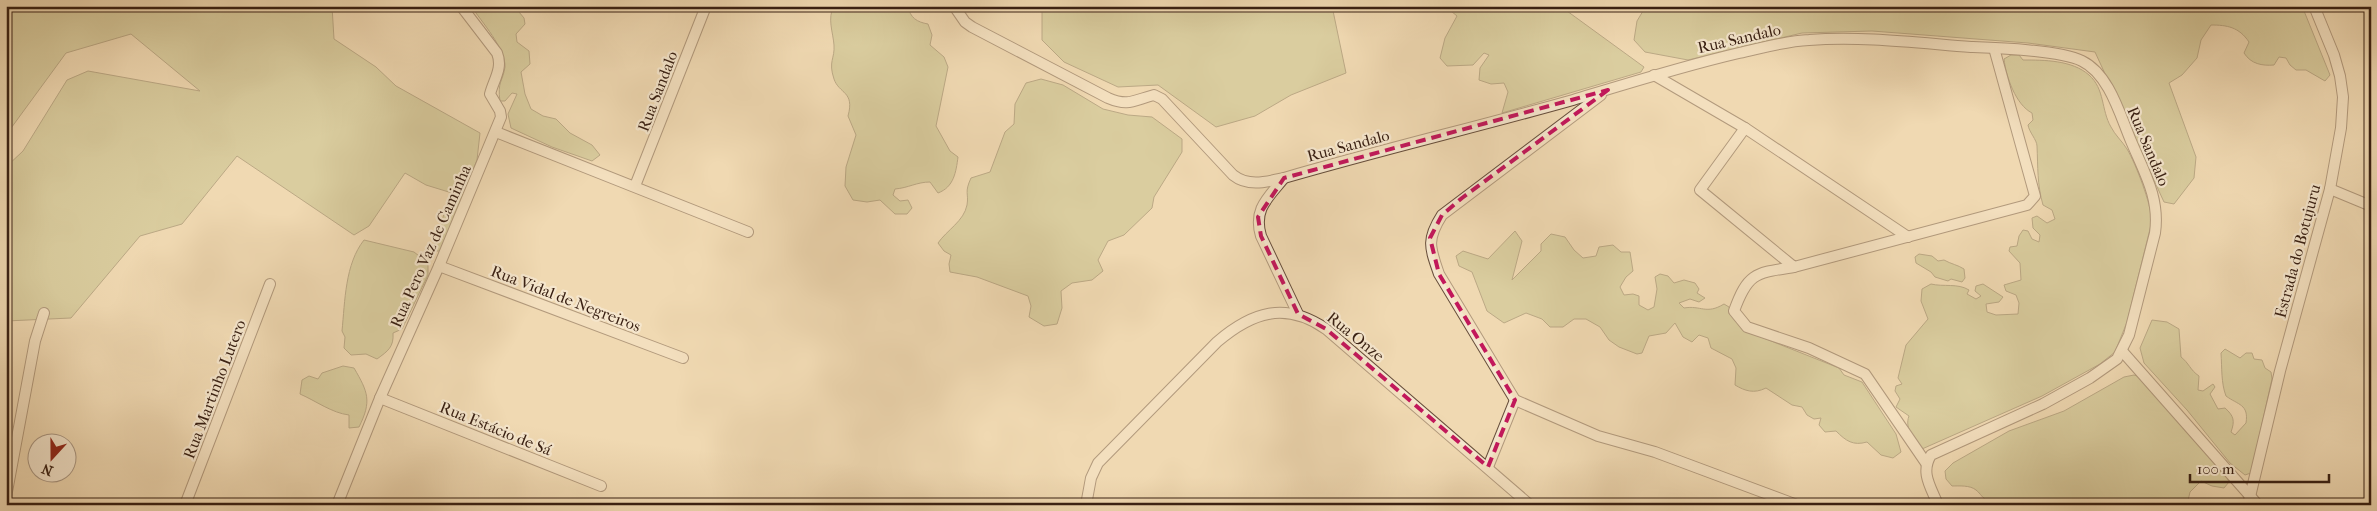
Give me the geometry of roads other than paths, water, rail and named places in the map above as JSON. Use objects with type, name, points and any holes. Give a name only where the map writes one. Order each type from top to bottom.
[{"type":"street","name":"Rua Pero Vaz de Caminha","points":[[337,505],[380,398],[496,132],[500,111],[490,94],[500,61],[497,53],[461,6]]},
{"type":"street","name":"Rua Sandalo","points":[[635,186],[706,6]]},
{"type":"street","name":"Rua Sandalo","points":[[954,6],[965,22],[1108,98],[1128,104],[1154,95],[1162,99],[1242,182],[1255,183],[1284,178],[1608,90],[1654,75],[1780,44],[1808,40],[1845,39],[1994,48],[2066,55],[2082,61],[2094,69],[2103,81],[2120,114],[2156,202],[2157,218],[2140,298],[2122,351],[2117,359],[2090,378],[2043,404],[1941,449],[1931,455],[1926,463]]},
{"type":"street","name":"Estrada do Botujuru","points":[[2250,500],[2280,371],[2337,161],[2343,97],[2334,55],[2314,6]]},
{"type":"street","points":[[1938,505],[1924,473],[1926,463],[1865,374],[1809,348],[1747,327],[1734,311],[1741,292],[1758,273],[1794,267],[2027,205],[2035,196],[1994,48]]},
{"type":"street","points":[[1654,75],[1745,128],[1908,237]]},
{"type":"street","points":[[1608,90],[1487,182],[1462,198],[1442,215],[1430,238],[1439,274],[1515,400],[1598,436],[1655,452],[1797,505]]},
{"type":"street","points":[[1745,128],[1700,190],[1794,267]]},
{"type":"street","points":[[496,132],[748,232]]},
{"type":"street","points":[[1284,178],[1260,210],[1258,224],[1261,236],[1298,314]]},
{"type":"street","points":[[2330,189],[2371,206]]},
{"type":"street","name":"Rua Vidal de Negreiros","points":[[439,266],[683,358]]},
{"type":"street","name":"Rua Martinho Lutero","points":[[185,505],[270,284]]},
{"type":"street","points":[[6,497],[35,340],[44,313]]},
{"type":"street","name":"Rua Onze","points":[[1086,505],[1091,478],[1104,457],[1217,342],[1251,317],[1282,313],[1298,314],[1314,320],[1326,329],[1436,426],[1488,467],[1530,505]]},
{"type":"street","points":[[2122,351],[2250,500],[2258,505]]},
{"type":"street","name":"Rua Estácio de Sá","points":[[380,398],[601,486]]},
{"type":"street","points":[[1488,467],[1515,400]]}]
